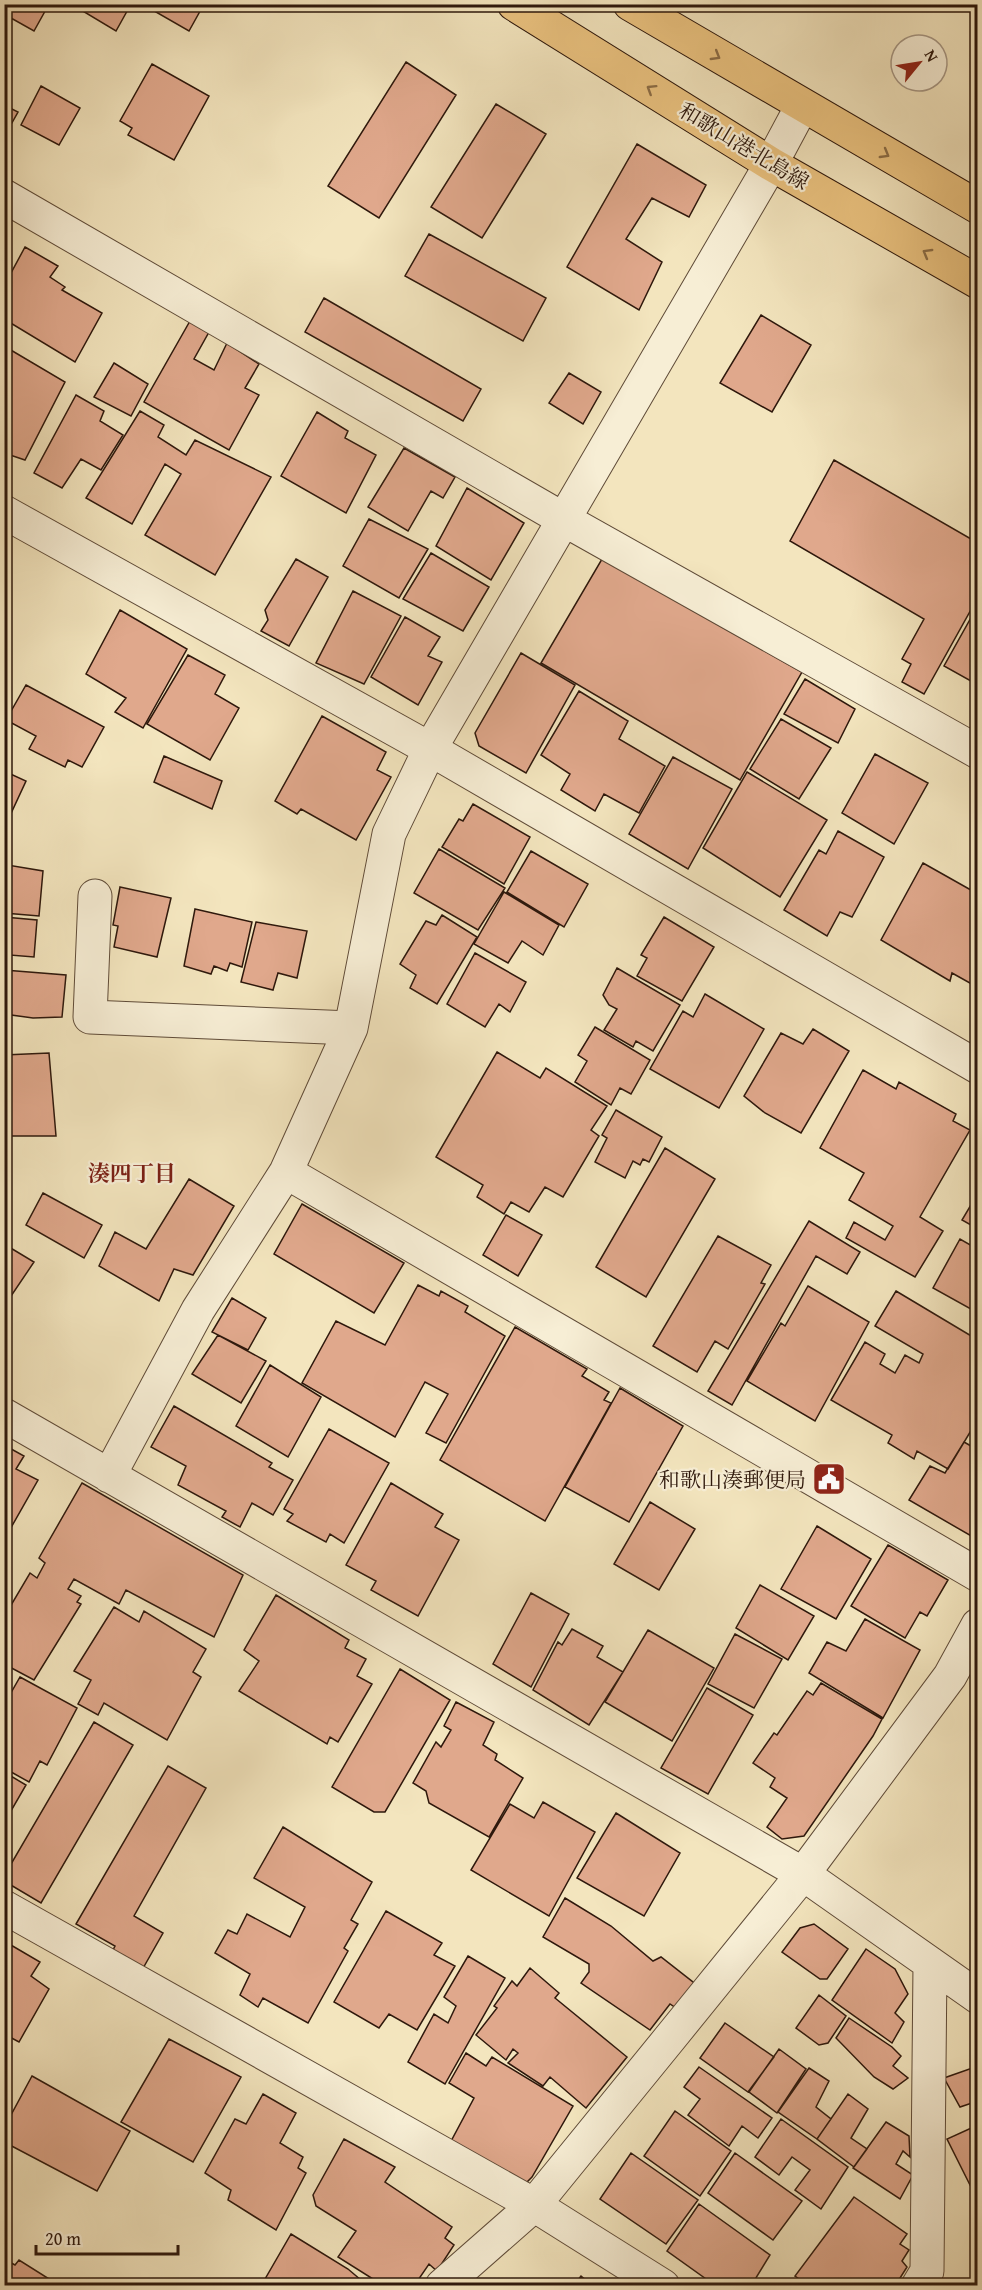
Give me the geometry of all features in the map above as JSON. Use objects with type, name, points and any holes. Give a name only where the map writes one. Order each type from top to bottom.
[{"type":"main road","name":"和歌山港北島線","points":[[514,4],[771,164],[978,282]]},
{"type":"main road","points":[[630,4],[978,207]]},
{"type":"street","points":[[109,1476],[198,1310],[286,1172],[351,1028],[388,834],[430,749],[771,164],[802,106]]},
{"type":"street","points":[[4,196],[563,519],[978,752]]},
{"type":"street","points":[[4,512],[430,749],[978,1067]]},
{"type":"street","points":[[95,896],[90,1017],[351,1028]]},
{"type":"street","points":[[286,1172],[978,1575]]},
{"type":"street","points":[[4,1415],[803,1874],[978,1997]]},
{"type":"street","points":[[442,2286],[534,2205],[803,1874],[950,1676],[978,1625]]},
{"type":"street","points":[[4,1907],[534,2205],[663,2286]]},
{"type":"street","points":[[918,2286],[927,2271],[930,1965]]},
{"type":"building","points":[[4,4],[49,4],[34,31],[11,18],[4,26]]},
{"type":"building","points":[[71,4],[131,4],[116,31]]},
{"type":"building","points":[[142,4],[204,4],[189,31]]},
{"type":"building","points":[[406,62],[456,95],[379,218],[328,186]]},
{"type":"building","points":[[152,64],[209,96],[174,160],[128,135],[132,128],[120,121]]},
{"type":"building","points":[[41,86],[80,108],[59,145],[21,125]]},
{"type":"building","points":[[496,104],[546,134],[482,238],[431,207]]},
{"type":"building","points":[[4,105],[18,112],[4,137]]},
{"type":"building","points":[[637,144],[706,185],[689,217],[652,198],[626,239],[662,262],[639,310],[567,267]]},
{"type":"building","points":[[429,234],[546,298],[523,341],[405,276]]},
{"type":"building","points":[[25,247],[58,266],[50,277],[65,287],[62,290],[102,313],[75,362],[4,319],[4,286]]},
{"type":"building","points":[[324,298],[481,389],[463,421],[305,332]]},
{"type":"building","points":[[761,315],[811,345],[772,412],[720,383]]},
{"type":"building","points":[[190,321],[209,332],[194,359],[214,370],[227,343],[259,364],[245,388],[259,395],[229,450],[144,402]]},
{"type":"building","points":[[4,346],[65,382],[25,460],[4,453]]},
{"type":"building","points":[[114,363],[148,384],[131,416],[94,397]]},
{"type":"building","points":[[569,373],[601,392],[583,424],[549,403]]},
{"type":"building","points":[[76,395],[104,411],[100,421],[123,435],[101,470],[81,459],[62,488],[34,473]]},
{"type":"building","points":[[140,411],[164,425],[158,437],[186,455],[195,440],[271,477],[215,575],[145,535],[181,474],[165,464],[132,524],[86,498]]},
{"type":"building","points":[[317,412],[348,431],[345,438],[376,455],[346,513],[281,476]]},
{"type":"building","points":[[404,448],[455,477],[443,498],[431,491],[408,531],[368,507]]},
{"type":"building","points":[[834,460],[978,543],[978,597],[924,694],[902,682],[911,664],[902,659],[924,619],[790,541]]},
{"type":"building","points":[[467,488],[524,523],[491,580],[436,546]]},
{"type":"building","points":[[369,519],[428,549],[399,598],[343,566]]},
{"type":"building","points":[[431,553],[489,587],[463,631],[403,599]]},
{"type":"building","points":[[296,559],[328,577],[289,646],[261,631],[268,620],[265,610]]},
{"type":"building","points":[[602,559],[802,672],[740,780],[541,663]]},
{"type":"building","points":[[353,591],[401,616],[364,684],[316,663]]},
{"type":"building","points":[[978,607],[978,685],[944,666]]},
{"type":"building","points":[[120,610],[187,649],[143,728],[115,712],[126,698],[86,674]]},
{"type":"building","points":[[405,617],[440,637],[428,656],[442,662],[418,705],[371,677]]},
{"type":"building","points":[[521,653],[575,685],[526,773],[479,746],[475,733]]},
{"type":"building","points":[[188,655],[225,675],[215,694],[239,708],[210,760],[147,724]]},
{"type":"building","points":[[805,679],[855,709],[838,743],[784,714]]},
{"type":"building","points":[[26,685],[104,727],[82,767],[68,760],[65,767],[29,749],[36,736],[6,720]]},
{"type":"building","points":[[579,691],[628,721],[619,739],[665,766],[639,813],[604,794],[595,811],[561,790],[570,774],[541,755]]},
{"type":"building","points":[[322,716],[386,752],[377,770],[391,777],[356,840],[301,809],[297,814],[275,801]]},
{"type":"building","points":[[781,719],[831,748],[799,799],[750,769]]},
{"type":"building","points":[[875,754],[928,783],[894,844],[842,813]]},
{"type":"building","points":[[164,756],[222,781],[212,809],[154,782]]},
{"type":"building","points":[[673,757],[732,789],[688,869],[629,834]]},
{"type":"building","points":[[4,771],[26,781],[7,822],[4,821]]},
{"type":"building","points":[[747,772],[827,820],[780,897],[703,848]]},
{"type":"building","points":[[473,804],[530,837],[504,884],[442,847],[459,819],[463,821]]},
{"type":"building","points":[[838,831],[884,857],[852,917],[840,912],[827,936],[784,910],[819,850],[826,854]]},
{"type":"building","points":[[439,849],[505,888],[478,930],[414,893]]},
{"type":"building","points":[[531,851],[588,884],[564,927],[507,892]]},
{"type":"building","points":[[4,860],[8,860],[7,865],[43,871],[39,916],[4,913]]},
{"type":"building","points":[[923,863],[978,894],[977,987],[952,973],[950,981],[881,940]]},
{"type":"building","points":[[120,887],[171,898],[157,957],[114,947],[118,926],[113,925]]},
{"type":"building","points":[[504,892],[559,925],[543,955],[522,941],[508,963],[474,944]]},
{"type":"building","points":[[195,909],[252,922],[242,967],[230,963],[227,971],[214,966],[211,974],[184,966]]},
{"type":"building","points":[[442,915],[477,937],[437,1004],[410,988],[416,975],[400,964],[426,921],[436,925]]},
{"type":"building","points":[[4,917],[37,920],[34,957],[10,955],[9,961],[4,961]]},
{"type":"building","points":[[664,917],[714,947],[682,1001],[637,976],[647,958],[641,955]]},
{"type":"building","points":[[256,922],[307,931],[297,978],[278,973],[273,990],[241,982]]},
{"type":"building","points":[[475,953],[526,982],[510,1012],[499,1004],[485,1027],[447,1004]]},
{"type":"building","points":[[617,968],[680,1005],[653,1051],[636,1041],[633,1047],[604,1030],[617,1009],[609,1005],[603,995]]},
{"type":"building","points":[[4,970],[66,975],[62,1017],[33,1018],[4,1014]]},
{"type":"building","points":[[705,994],[764,1029],[719,1108],[650,1069],[683,1011],[693,1017]]},
{"type":"building","points":[[595,1027],[650,1060],[631,1094],[620,1088],[611,1105],[575,1082],[587,1061],[578,1055]]},
{"type":"building","points":[[813,1029],[849,1051],[801,1133],[765,1113],[744,1096],[781,1033],[803,1044]]},
{"type":"building","points":[[497,1052],[540,1078],[546,1068],[607,1106],[591,1130],[599,1136],[563,1197],[545,1187],[529,1212],[511,1202],[504,1214],[477,1197],[483,1185],[436,1157]]},
{"type":"building","points":[[49,1053],[56,1136],[4,1136],[4,1055]]},
{"type":"building","points":[[863,1070],[896,1089],[899,1082],[956,1114],[953,1121],[970,1130],[920,1217],[943,1231],[915,1277],[846,1238],[854,1222],[885,1240],[893,1226],[849,1200],[864,1173],[820,1148]]},
{"type":"building","points":[[616,1110],[662,1137],[649,1162],[643,1159],[640,1165],[633,1161],[625,1178],[595,1162],[607,1138],[602,1135]]},
{"type":"building","points":[[665,1148],[715,1179],[646,1297],[596,1267]]},
{"type":"building","points":[[189,1179],[234,1206],[193,1275],[174,1269],[159,1301],[99,1266],[115,1232],[146,1249]]},
{"type":"building","points":[[43,1193],[102,1225],[84,1258],[26,1225]]},
{"type":"building","points":[[978,1193],[978,1229],[962,1220]]},
{"type":"building","points":[[302,1204],[404,1263],[374,1313],[274,1254]]},
{"type":"building","points":[[506,1215],[542,1235],[518,1276],[483,1255]]},
{"type":"building","points":[[809,1221],[860,1252],[847,1274],[816,1256],[732,1405],[708,1391]]},
{"type":"building","points":[[718,1236],[771,1265],[761,1283],[765,1284],[728,1349],[715,1341],[697,1372],[653,1346]]},
{"type":"building","points":[[978,1237],[978,1313],[933,1288],[960,1239],[972,1246]]},
{"type":"building","points":[[4,1244],[34,1262],[5,1305],[4,1305]]},
{"type":"building","points":[[418,1285],[439,1296],[441,1291],[468,1306],[465,1312],[505,1336],[446,1443],[426,1433],[448,1394],[425,1382],[395,1437],[302,1383],[336,1321],[385,1345]]},
{"type":"building","points":[[808,1286],[869,1322],[815,1421],[747,1381],[781,1323],[785,1326]]},
{"type":"building","points":[[896,1291],[978,1340],[978,1419],[948,1469],[917,1451],[914,1459],[888,1443],[892,1435],[831,1400],[865,1342],[885,1354],[880,1364],[895,1373],[905,1355],[919,1363],[923,1354],[875,1326]]},
{"type":"building","points":[[232,1298],[266,1318],[248,1350],[212,1332]]},
{"type":"building","points":[[515,1327],[587,1369],[582,1376],[609,1392],[604,1400],[611,1403],[545,1521],[440,1460]]},
{"type":"building","points":[[218,1335],[266,1361],[241,1403],[192,1374]]},
{"type":"building","points":[[270,1365],[321,1397],[288,1457],[236,1426]]},
{"type":"building","points":[[620,1388],[683,1426],[629,1522],[565,1487]]},
{"type":"building","points":[[174,1406],[272,1463],[269,1467],[293,1480],[273,1515],[252,1503],[240,1527],[222,1517],[226,1511],[178,1485],[186,1466],[151,1447]]},
{"type":"building","points":[[329,1429],[389,1463],[344,1543],[330,1534],[326,1542],[287,1521],[293,1514],[284,1509]]},
{"type":"building","points":[[964,1442],[978,1450],[978,1529],[973,1537],[909,1500],[930,1466],[945,1473]]},
{"type":"building","points":[[4,1445],[24,1456],[16,1469],[38,1480],[4,1540]]},
{"type":"building","points":[[82,1483],[243,1575],[214,1637],[126,1590],[119,1604],[74,1579],[68,1589],[81,1596],[77,1602],[81,1604],[34,1680],[4,1664],[4,1617],[30,1573],[37,1578],[45,1563],[39,1558]]},
{"type":"building","points":[[391,1483],[443,1514],[435,1527],[459,1540],[418,1616],[371,1590],[376,1581],[346,1565]]},
{"type":"building","points":[[650,1502],[695,1529],[659,1590],[614,1564]]},
{"type":"building","points":[[817,1526],[871,1559],[836,1619],[781,1589]]},
{"type":"building","points":[[888,1545],[948,1580],[927,1616],[920,1612],[905,1638],[851,1606]]},
{"type":"building","points":[[760,1585],[814,1616],[788,1660],[736,1628]]},
{"type":"building","points":[[531,1593],[569,1614],[531,1687],[493,1664]]},
{"type":"building","points":[[276,1595],[349,1640],[345,1648],[366,1659],[357,1676],[372,1684],[338,1742],[330,1737],[327,1744],[239,1691],[259,1661],[244,1650]]},
{"type":"building","points":[[114,1607],[139,1622],[144,1611],[206,1649],[193,1672],[201,1677],[167,1740],[104,1703],[98,1715],[78,1704],[91,1680],[74,1671]]},
{"type":"building","points":[[865,1619],[920,1650],[883,1718],[809,1673],[827,1642],[846,1651]]},
{"type":"building","points":[[572,1629],[603,1646],[597,1657],[623,1672],[589,1725],[533,1690],[558,1642],[562,1645]]},
{"type":"building","points":[[648,1630],[714,1668],[672,1741],[605,1702]]},
{"type":"building","points":[[735,1634],[782,1659],[754,1708],[708,1684]]},
{"type":"building","points":[[400,1669],[450,1700],[385,1812],[374,1812],[332,1787]]},
{"type":"building","points":[[20,1677],[77,1708],[47,1765],[40,1761],[29,1782],[4,1768],[4,1705]]},
{"type":"building","points":[[821,1683],[882,1719],[873,1736],[804,1836],[782,1839],[767,1827],[787,1798],[770,1787],[775,1778],[753,1763],[774,1733],[777,1735],[807,1691],[813,1695]]},
{"type":"building","points":[[707,1688],[753,1715],[708,1794],[661,1768]]},
{"type":"building","points":[[456,1702],[494,1722],[483,1745],[497,1754],[495,1760],[523,1778],[489,1837],[429,1803],[426,1791],[413,1783],[436,1742],[441,1747],[451,1730],[444,1726]]},
{"type":"building","points":[[94,1722],[133,1745],[41,1903],[4,1881],[4,1876]]},
{"type":"building","points":[[168,1766],[206,1788],[134,1916],[163,1933],[142,1970],[112,1952],[115,1946],[76,1924]]},
{"type":"building","points":[[4,1772],[26,1785],[4,1823]]},
{"type":"building","points":[[543,1802],[595,1832],[549,1916],[471,1870],[510,1804],[534,1818]]},
{"type":"building","points":[[616,1813],[680,1853],[644,1916],[577,1878]]},
{"type":"building","points":[[283,1827],[372,1882],[351,1920],[358,1924],[344,1948],[348,1951],[308,2023],[263,1998],[258,2007],[240,1995],[250,1974],[215,1953],[228,1930],[237,1934],[247,1914],[290,1937],[305,1907],[254,1878]]},
{"type":"building","points":[[565,1898],[611,1926],[653,1961],[661,1957],[698,1986],[679,2010],[670,2004],[650,2030],[581,1983],[589,1972],[589,1964],[543,1937]]},
{"type":"building","points":[[386,1911],[442,1943],[434,1955],[455,1966],[417,2030],[389,2014],[379,2028],[334,2002]]},
{"type":"building","points":[[814,1924],[848,1949],[827,1979],[820,1979],[782,1952],[800,1928]]},
{"type":"building","points":[[4,1941],[40,1962],[31,1976],[49,1989],[19,2042],[4,2034]]},
{"type":"building","points":[[866,1949],[895,1969],[908,1994],[895,2013],[904,2022],[892,2043],[832,2000]]},
{"type":"building","points":[[468,1956],[505,1978],[445,2084],[408,2062],[434,2014],[448,2023],[456,2006],[444,1997]]},
{"type":"building","points":[[530,1968],[559,1993],[555,1998],[627,2057],[586,2108],[550,2077],[543,2086],[508,2063],[518,2053],[513,2049],[506,2060],[476,2035],[497,2008],[494,2006],[512,1981],[517,1986]]},
{"type":"building","points":[[819,1995],[846,2016],[828,2043],[819,2045],[796,2028]]},
{"type":"building","points":[[849,2018],[892,2047],[901,2056],[893,2066],[908,2078],[893,2089],[874,2077],[836,2038]]},
{"type":"building","points":[[725,2023],[774,2057],[748,2092],[700,2058]]},
{"type":"building","points":[[169,2039],[241,2077],[193,2162],[121,2122]]},
{"type":"building","points":[[779,2049],[806,2069],[777,2113],[749,2092]]},
{"type":"building","points":[[466,2053],[486,2066],[492,2057],[573,2106],[532,2177],[522,2187],[449,2145],[474,2098],[449,2083]]},
{"type":"building","points":[[978,2066],[978,2101],[960,2107],[944,2078]]},
{"type":"building","points":[[699,2067],[772,2118],[758,2138],[742,2126],[729,2146],[688,2115],[700,2099],[684,2087]]},
{"type":"building","points":[[809,2068],[829,2081],[816,2107],[831,2119],[817,2139],[778,2112]]},
{"type":"building","points":[[32,2076],[130,2131],[97,2191],[4,2142],[4,2128]]},
{"type":"building","points":[[263,2094],[296,2113],[280,2143],[303,2157],[298,2168],[306,2173],[276,2230],[228,2200],[231,2190],[205,2173],[235,2119],[246,2124]]},
{"type":"building","points":[[848,2094],[868,2109],[851,2138],[867,2149],[854,2167],[817,2139]]},
{"type":"building","points":[[675,2111],[731,2151],[700,2196],[644,2156]]},
{"type":"building","points":[[781,2119],[848,2167],[821,2209],[795,2190],[810,2170],[792,2157],[779,2175],[755,2157]]},
{"type":"building","points":[[886,2122],[909,2136],[910,2157],[903,2151],[896,2164],[913,2175],[900,2199],[853,2168]]},
{"type":"building","points":[[978,2125],[978,2201],[947,2139]]},
{"type":"building","points":[[344,2139],[395,2167],[385,2182],[452,2227],[445,2238],[454,2245],[437,2271],[429,2264],[414,2286],[384,2286],[338,2257],[356,2231],[316,2206],[313,2195]]},
{"type":"building","points":[[631,2153],[698,2200],[666,2244],[600,2199]]},
{"type":"building","points":[[735,2153],[802,2201],[773,2240],[708,2193]]},
{"type":"building","points":[[854,2197],[907,2234],[900,2244],[909,2250],[902,2261],[907,2267],[895,2286],[809,2286],[795,2276]]},
{"type":"building","points":[[699,2204],[770,2255],[751,2286],[716,2286],[667,2251]]},
{"type":"building","points":[[291,2234],[348,2269],[368,2286],[261,2286]]},
{"type":"building","points":[[4,2259],[15,2265],[19,2260],[54,2282],[52,2286],[4,2286]]},
{"type":"building","points":[[581,2276],[593,2286],[573,2286]]},
{"type":"place","name":"和歌山湊郵便局","points":[[829,1479]]},
{"type":"district","name":"湊四丁目","points":[[132,1173]]}]
